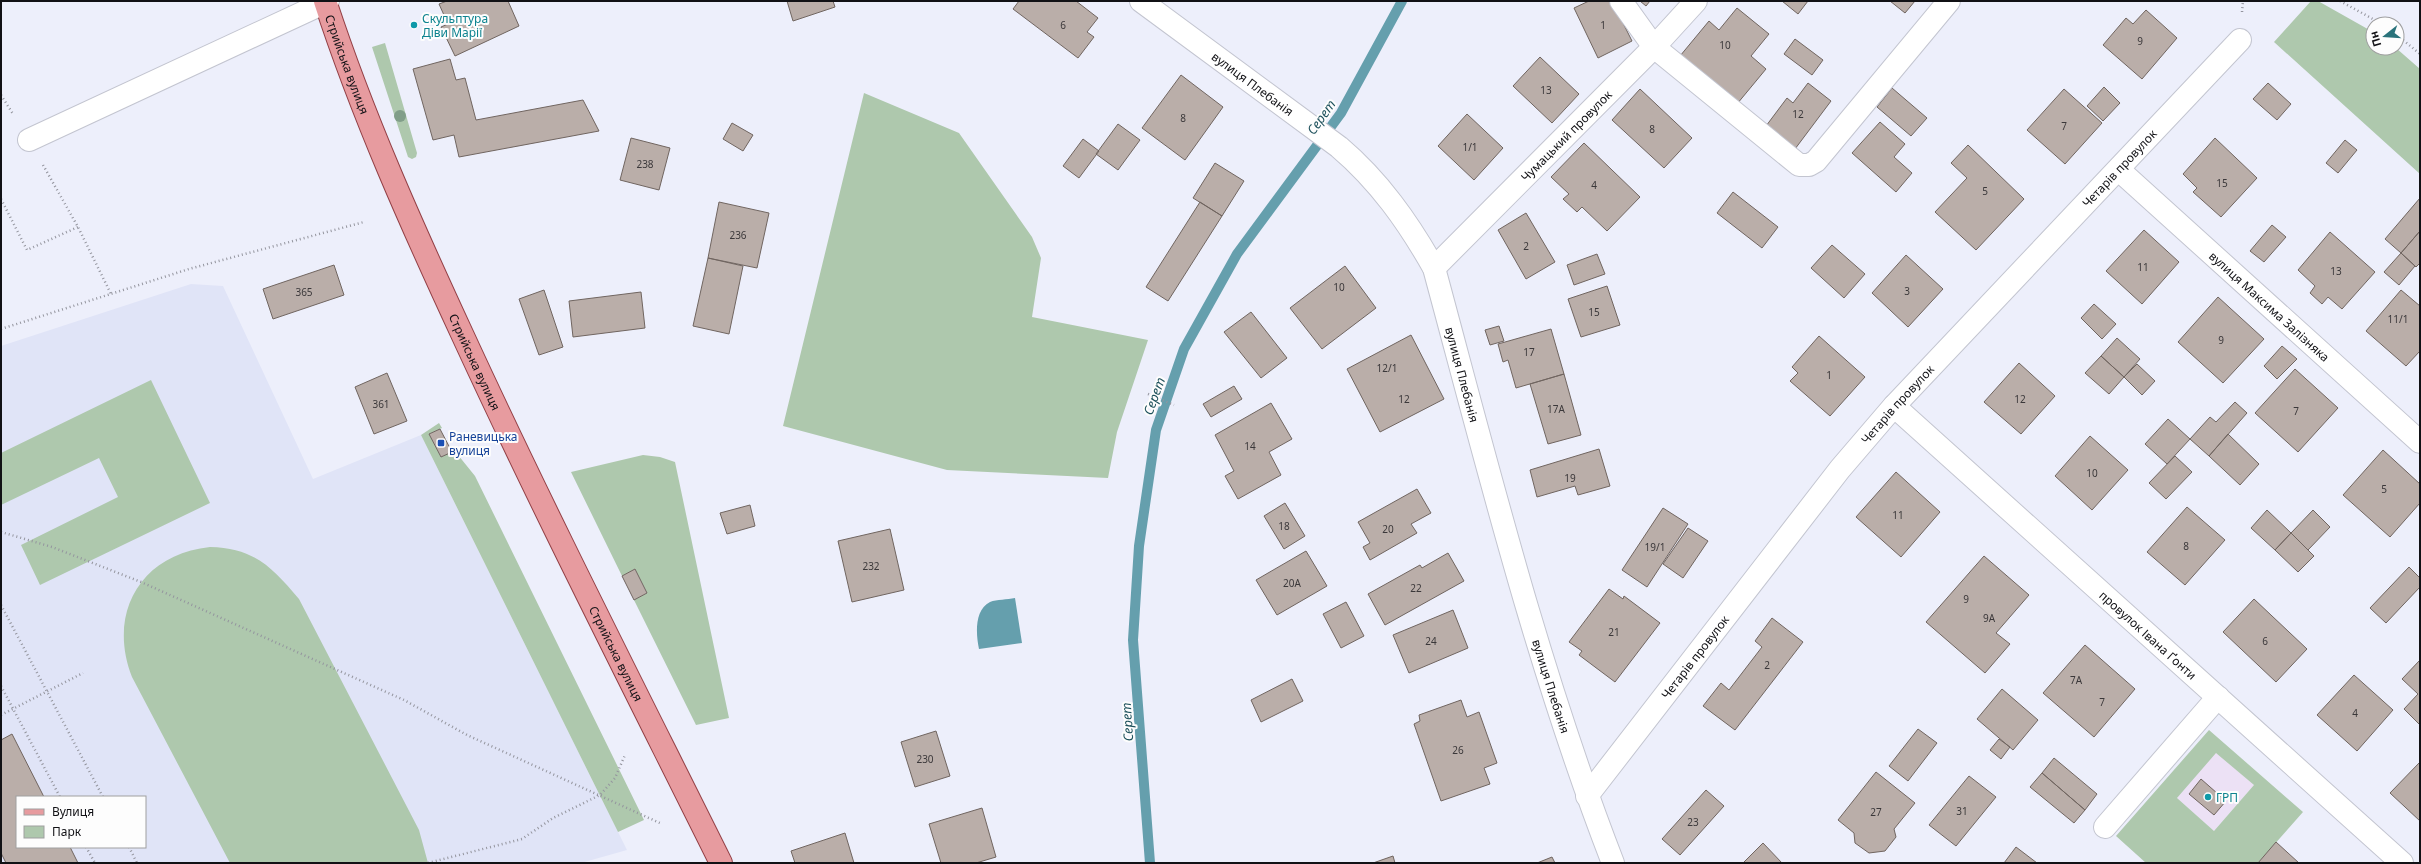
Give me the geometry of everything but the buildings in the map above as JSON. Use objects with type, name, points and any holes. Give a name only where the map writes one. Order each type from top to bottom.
[{"type":"main road","name":"Стрийська вулиця","points":[[324,1],[356,91],[396,190],[510,439],[721,863]]},
{"type":"street","points":[[29,140],[324,1]]},
{"type":"street","name":"вулиця Плебанія","points":[[1141,1],[1339,147],[1359,164],[1393,203],[1416,236],[1434,268],[1524,600],[1587,796],[1612,863]]},
{"type":"street","points":[[1622,1],[1654,48],[1799,165],[1809,165],[1816,161],[1949,1]]},
{"type":"street","name":"Чумацький провулок","points":[[1434,268],[1654,48],[1696,1]]},
{"type":"street","name":"Четарів провулок","points":[[1587,796],[1835,476],[1894,406],[2119,170],[2240,40]]},
{"type":"street","name":"вулиця Максима Залізняка","points":[[2119,170],[2420,442]]},
{"type":"street","name":"провулок Івана Ґонти","points":[[1894,406],[2402,863]]},
{"type":"street","points":[[2105,827],[2218,697]]},
{"type":"path","points":[[2340,1],[2367,16]]},
{"type":"path","points":[[2405,42],[2420,54]]},
{"type":"path","points":[[1,95],[29,140],[78,227],[111,294]]},
{"type":"path","points":[[1,199],[27,250],[78,227]]},
{"type":"path","points":[[1,329],[189,269],[364,222]]},
{"type":"path","points":[[1148,394],[1174,405]]},
{"type":"path","points":[[1,532],[52,547],[141,582],[404,700],[467,735],[662,824]]},
{"type":"path","points":[[1,605],[102,796]]},
{"type":"path","points":[[1,715],[83,673]]},
{"type":"path","points":[[1,686],[59,796]]},
{"type":"path","points":[[428,863],[522,839],[553,818],[600,796],[615,778],[625,755]]},
{"type":"path","points":[[87,848],[95,863]]},
{"type":"path","points":[[130,848],[137,863]]},
{"type":"shaded area","points":[[191,284],[223,286],[313,479],[421,435],[627,850],[581,863],[1,863],[1,346]]},
{"type":"shaded area","points":[[2216,752],[2254,785],[2214,831],[2177,798]]},
{"type":"green space","points":[[2311,1],[2318,1],[2365,27],[2365,56],[2405,56],[2420,69],[2420,174],[2274,42]]},
{"type":"green space","points":[[385,43],[417,153],[416,157],[412,159],[408,157],[372,47]]},
{"type":"green space","points":[[864,93],[959,133],[1032,237],[1041,258],[1032,317],[1148,340],[1117,432],[1108,478],[947,470],[783,426]]},
{"type":"green space","points":[[151,380],[210,503],[40,585],[21,545],[118,497],[99,458],[1,505],[1,453]]},
{"type":"green space","points":[[439,423],[442,428],[429,434],[441,457],[454,450],[475,476],[644,820],[618,832],[421,435]]},
{"type":"green space","points":[[643,455],[660,457],[675,462],[729,718],[696,725],[634,600],[647,593],[635,569],[622,576],[571,472]]},
{"type":"green space","points":[[210,547],[239,551],[261,561],[280,578],[299,599],[419,830],[428,863],[230,863],[132,677],[125,653],[124,631],[128,610],[136,591],[148,574],[165,561],[186,552]]},
{"type":"green space","points":[[2209,730],[2303,812],[2258,863],[2146,863],[2116,836]],"holes":[[[2216,753],[2254,785],[2214,831],[2177,798]]]},
{"type":"water","points":[[1015,598],[1022,643],[979,649],[977,623],[981,611],[990,602]]},
{"type":"waterway","name":"Серет","points":[[1150,863],[1133,640],[1139,546],[1156,430],[1184,349],[1237,254],[1341,113],[1402,1]]},
{"type":"place","name":"Скульптура Діви Марії","points":[[414,25]]},
{"type":"place","name":"Раневицька вулиця","points":[[441,443]]},
{"type":"place","name":"ГРП","points":[[2208,797]]}]
